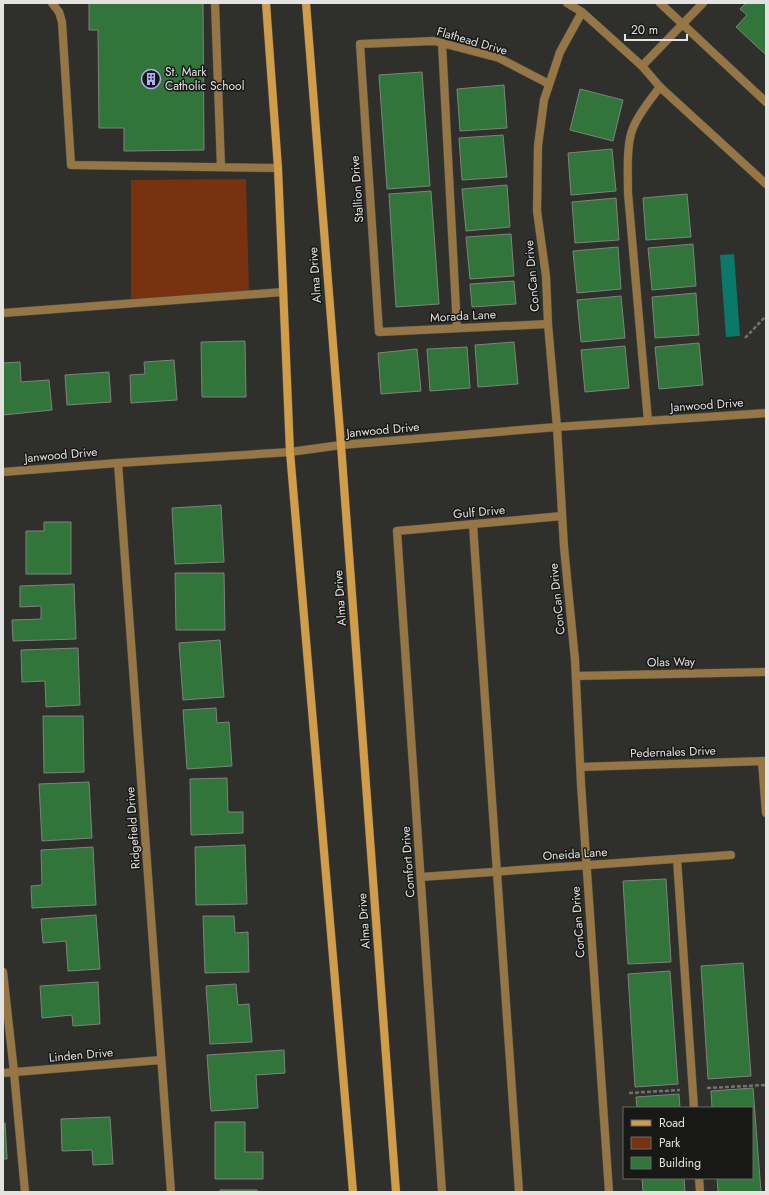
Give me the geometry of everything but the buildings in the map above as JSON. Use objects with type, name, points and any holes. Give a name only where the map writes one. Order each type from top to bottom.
[{"type":"main road","points":[[266,3],[278,168],[290,452],[353,1192]]},
{"type":"main road","name":"Alma Drive","points":[[306,3],[341,445],[396,1192]]},
{"type":"street","points":[[52,3],[59,12],[62,22],[71,165],[278,168]]},
{"type":"street","points":[[214,3],[221,167]]},
{"type":"street","points":[[568,3],[582,12],[642,66],[660,87],[766,184]]},
{"type":"street","points":[[660,3],[766,102]]},
{"type":"street","points":[[642,66],[704,3]]},
{"type":"street","name":"ConCan Drive","points":[[582,12],[560,52],[544,100],[538,146],[537,211],[546,276],[562,516],[576,676],[586,865],[609,1192]]},
{"type":"street","name":"Flathead Drive","points":[[360,44],[434,41],[499,58],[549,84]]},
{"type":"street","points":[[442,43],[458,328]]},
{"type":"street","name":"Stallion Drive","points":[[360,44],[379,332]]},
{"type":"street","points":[[648,421],[628,193],[628,156],[632,129],[644,108],[660,87]]},
{"type":"street","points":[[3,313],[283,292]]},
{"type":"street","name":"Morada Lane","points":[[379,332],[548,324]]},
{"type":"street","name":"Janwood Drive","points":[[3,472],[290,452],[341,445],[557,427],[766,413]]},
{"type":"street","name":"Ridgefield Drive","points":[[118,463],[171,1192]]},
{"type":"street","name":"Gulf Drive","points":[[397,531],[562,516]]},
{"type":"street","points":[[473,525],[519,1192]]},
{"type":"street","name":"Comfort Drive","points":[[397,531],[442,1192]]},
{"type":"street","name":"Olas Way","points":[[576,676],[766,672]]},
{"type":"street","points":[[764,761],[766,813]]},
{"type":"street","name":"Pedernales Drive","points":[[580,767],[764,761]]},
{"type":"street","name":"Oneida Lane","points":[[421,877],[731,855]]},
{"type":"street","points":[[677,859],[694,1107]]},
{"type":"street","points":[[3,972],[25,1192]]},
{"type":"street","name":"Linden Drive","points":[[3,1073],[161,1060]]},
{"type":"street","points":[[699,1179],[700,1192]]},
{"type":"path","points":[[745,338],[766,316]]},
{"type":"green space","points":[[246,179],[249,294],[131,301],[131,180]]},
{"type":"shaded area","points":[[734,254],[740,336],[726,337],[720,255]]},
{"type":"place","name":"St. Mark Catholic School","points":[[151,79]]}]
